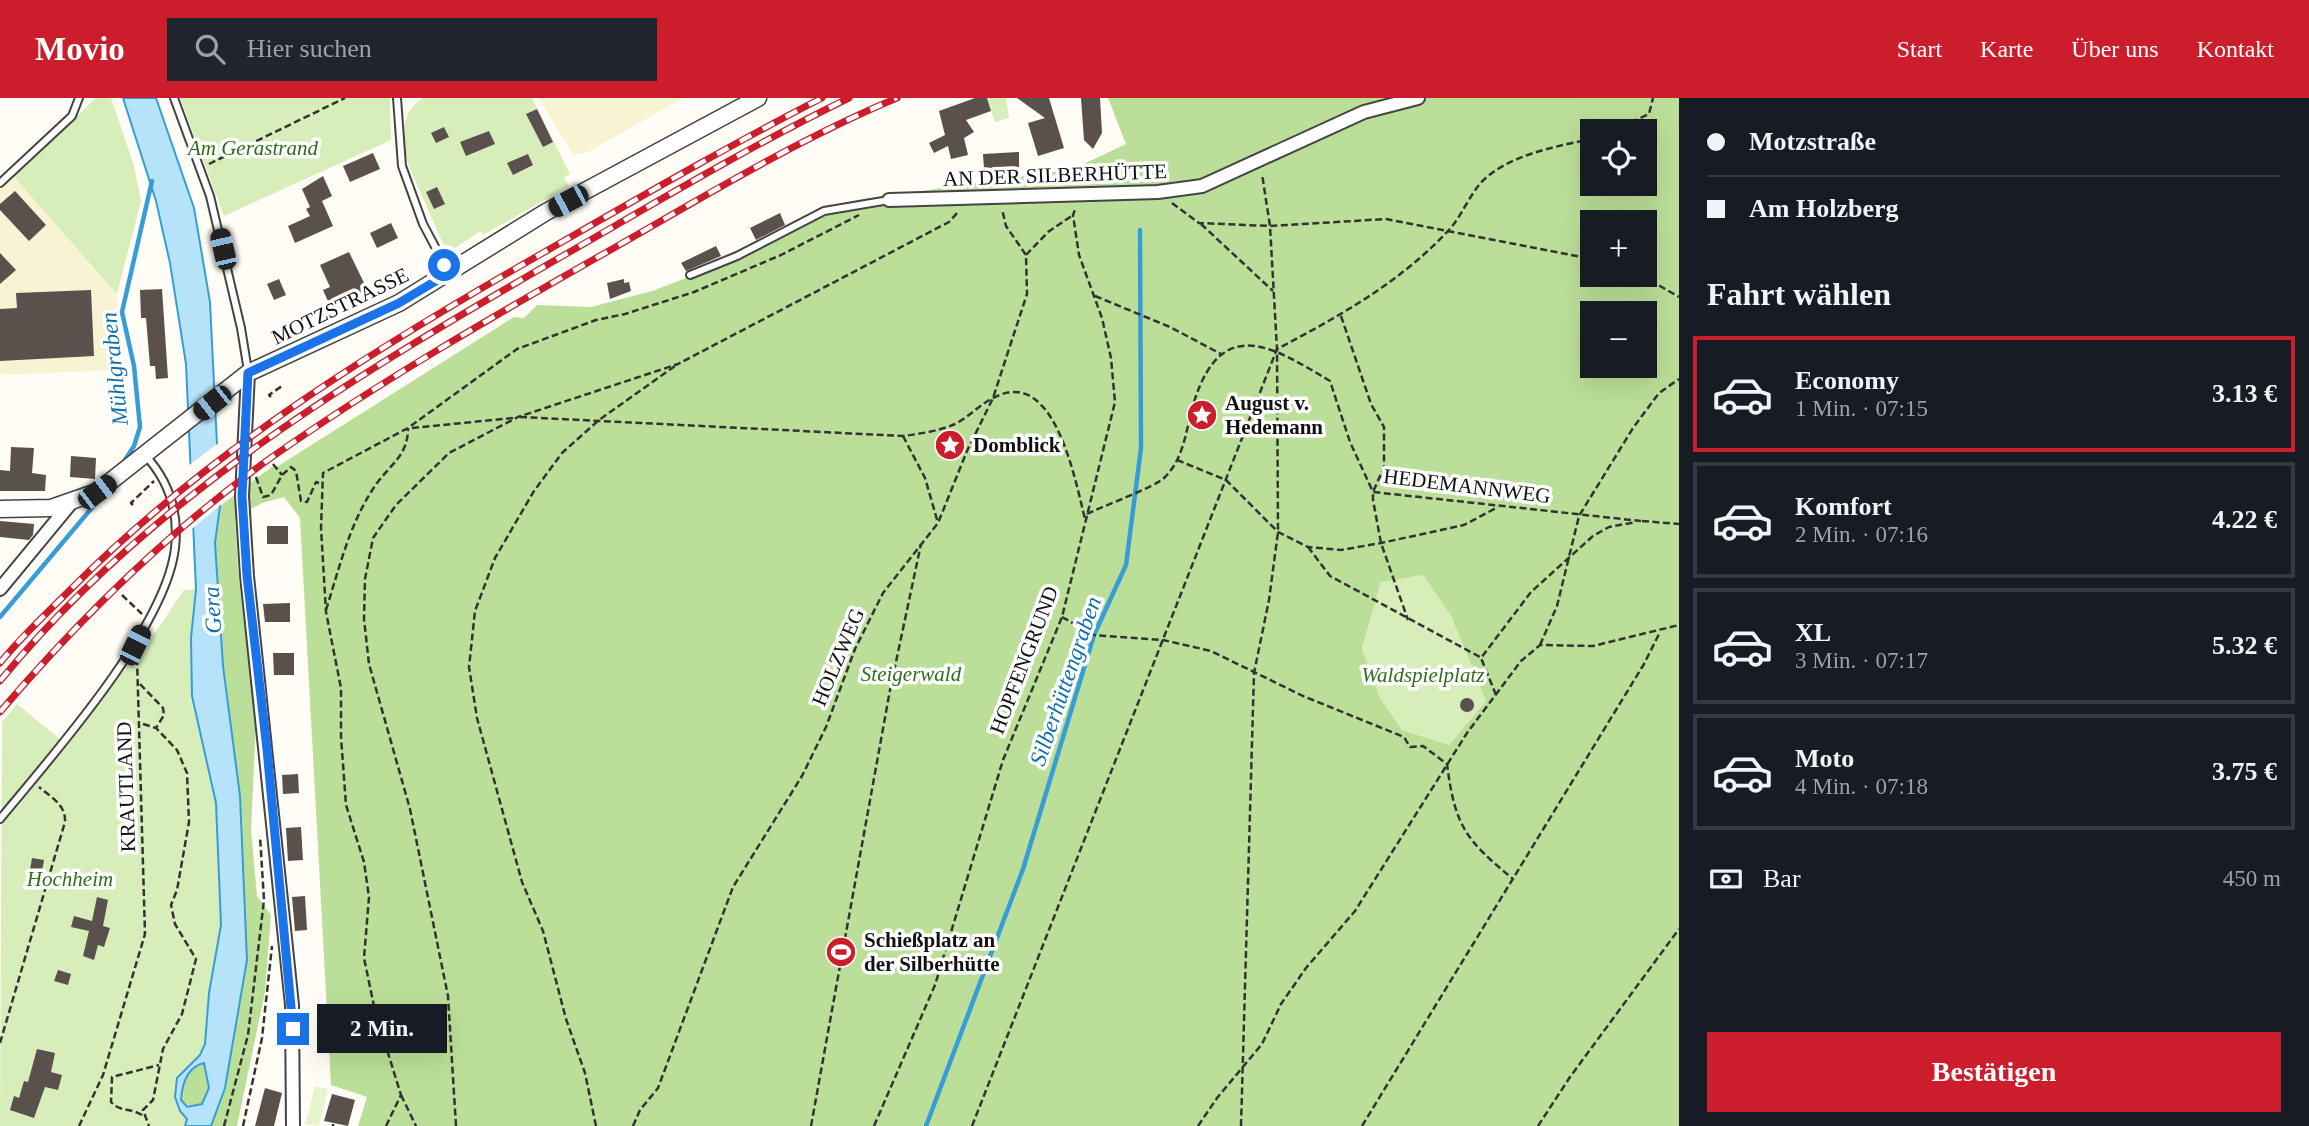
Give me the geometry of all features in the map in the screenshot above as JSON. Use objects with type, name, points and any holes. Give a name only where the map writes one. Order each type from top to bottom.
[{"type":"street","name":"MOTZSTRASSE","points":[[0,509],[51,509],[97,492],[248,373],[399,303],[546,212],[758,98]]},
{"type":"street","name":"AN DER SILBERHÜTTE","points":[[889,200],[999,199],[1158,192],[1202,186],[1364,112],[1392,101],[1418,98]]},
{"type":"street","points":[[248,373],[243,509],[292,1005],[293,1126]]},
{"type":"street","points":[[0,589],[71,503]]},
{"type":"lane","points":[[0,183],[72,116],[79,98]]},
{"type":"lane","points":[[174,98],[210,196],[241,328],[248,373]]},
{"type":"lane","points":[[397,98],[402,166],[423,224],[449,273]]},
{"type":"lane","name":"AN DER SILBERHÜTTE","points":[[690,275],[737,256],[824,211],[889,200]]},
{"type":"lane","name":"KRAUTLAND","points":[[0,819],[135,645],[165,583],[175,549],[174,510],[162,474],[145,455]]},
{"type":"path","points":[[200,168],[345,98]]},
{"type":"path","points":[[1637,119],[1648,114],[1653,98]]},
{"type":"path","points":[[972,1126],[1277,349],[1341,316],[1379,291],[1448,231],[1487,176],[1539,150],[1580,141]]},
{"type":"path","points":[[1241,1126],[1254,673],[1269,600],[1278,532],[1277,349],[1270,226],[1259,160]]},
{"type":"path","points":[[1158,192],[1199,223],[1273,291]]},
{"type":"path","points":[[999,199],[1006,226],[1026,255],[1048,232],[1073,215],[1082,194]]},
{"type":"path","points":[[596,1126],[585,1073],[566,1019],[543,931],[522,882],[477,718],[469,667],[475,611],[495,558],[534,491],[562,453],[599,420],[678,364],[949,222],[972,199]]},
{"type":"path","points":[[416,1126],[401,1095],[375,1011],[364,958],[369,897],[364,862],[346,805],[341,688],[326,612],[320,483],[323,473],[408,428],[469,387],[517,349],[596,320],[636,311],[694,292],[781,255],[867,211]]},
{"type":"path","name":"HOPFENGRUND","points":[[874,1126],[935,985],[1003,760],[1062,617],[1115,402],[1111,358],[1095,296],[1079,255],[1073,215]]},
{"type":"path","points":[[1199,223],[1270,226],[1386,219],[1580,257]]},
{"type":"path","name":"HOLZWEG","points":[[633,1126],[640,1110],[658,1088],[733,887],[802,776],[826,727],[855,649],[883,593],[938,523],[993,398],[1027,294],[1026,255]]},
{"type":"path","points":[[1657,284],[1679,297]]},
{"type":"path","points":[[1087,514],[1164,478],[1177,459],[1188,433],[1195,399],[1208,372],[1221,354],[1170,327],[1095,296]]},
{"type":"path","points":[[1341,316],[1371,404],[1384,427],[1384,467],[1373,492],[1381,543],[1408,620]]},
{"type":"path","name":"HEDEMANNWEG","points":[[1221,354],[1248,345],[1277,349],[1330,381],[1350,442],[1373,492],[1579,516],[1679,524]]},
{"type":"path","points":[[456,1126],[449,996],[410,809],[369,664],[364,619],[365,579],[373,538],[396,505],[449,453],[518,417],[678,364]]},
{"type":"path","points":[[1198,1126],[1217,1098],[1244,1069],[1262,1044],[1281,1004],[1306,968],[1355,911],[1447,764],[1496,695],[1521,661],[1540,645],[1557,606],[1579,516],[1646,410],[1659,393],[1679,379]]},
{"type":"path","points":[[271,397],[269,395],[282,386]]},
{"type":"path","points":[[408,428],[518,417],[903,436],[954,424],[993,398],[1009,391],[1024,391],[1036,398],[1064,444],[1086,521]]},
{"type":"path","points":[[326,612],[354,522],[377,484],[408,445],[408,428]]},
{"type":"path","points":[[903,436],[925,478],[938,523]]},
{"type":"path","points":[[1177,459],[1226,480],[1278,532],[1308,547],[1341,550],[1381,543],[1464,525],[1498,506]]},
{"type":"path","points":[[274,464],[282,475]]},
{"type":"path","points":[[258,477],[263,497],[271,495],[282,475],[291,467],[296,471],[301,501],[307,502],[316,482],[320,483]]},
{"type":"path","points":[[133,506],[131,503],[162,474]]},
{"type":"path","points":[[1481,658],[1531,592],[1569,558],[1609,527],[1641,521]]},
{"type":"path","points":[[811,1126],[890,690],[922,541]]},
{"type":"path","points":[[1308,547],[1330,576],[1481,658],[1496,695]]},
{"type":"path","points":[[121,595],[134,610]]},
{"type":"path","points":[[1062,617],[1094,635],[1163,640],[1211,651],[1254,673],[1394,732],[1404,737],[1410,747],[1423,746],[1447,764],[1457,811],[1469,840],[1513,878]]},
{"type":"path","points":[[1540,645],[1593,646],[1660,632],[1679,625]]},
{"type":"path","points":[[1362,1126],[1644,664],[1660,632]]},
{"type":"path","name":"KRAUTLAND","points":[[79,1126],[103,1075],[145,934],[140,684],[135,645]]},
{"type":"path","points":[[140,684],[163,708],[164,715],[156,728]]},
{"type":"path","points":[[141,724],[156,728],[177,750],[187,773],[190,815],[177,890],[171,905],[175,924],[196,959],[182,1014],[163,1049],[159,1082],[143,1116]]},
{"type":"path","points":[[0,1043],[65,822],[65,813],[61,806],[32,781]]},
{"type":"path","points":[[224,1126],[248,1035],[264,900],[260,828]]},
{"type":"path","points":[[1538,1126],[1570,1077],[1679,929]]},
{"type":"path","points":[[243,1126],[262,1038],[272,946]]},
{"type":"path","points":[[103,1075],[112,1077],[159,1065]]},
{"type":"path","points":[[112,1077],[111,1102],[120,1110],[135,1111],[143,1116],[149,1126]]},
{"type":"path","points":[[386,1126],[401,1095]]},
{"type":"shaded area","points":[[539,98],[683,98],[588,152],[573,155]]},
{"type":"shaded area","points":[[14,177],[117,294],[118,370],[0,375],[0,189]]},
{"type":"green space","name":"Am Gerastrand","points":[[96,98],[111,98],[134,166],[141,201],[117,294],[14,177]]},
{"type":"green space","name":"Am Gerastrand","points":[[180,98],[390,98],[391,140],[224,216]]},
{"type":"green space","points":[[423,98],[532,98],[570,174],[564,178],[569,186],[483,235],[481,231],[447,253],[406,155],[406,118],[415,104]]},
{"type":"green space","points":[[987,98],[1006,98],[1009,118],[995,122]]},
{"type":"green space","name":"Steigerwald","points":[[1108,98],[1679,98],[1679,1126],[358,1126],[367,1097],[331,1085],[300,518],[284,497],[262,503],[235,518],[238,571],[256,722],[251,830],[257,896],[271,915],[265,992],[237,1126],[211,1126],[225,1088],[247,960],[240,796],[223,666],[215,543],[220,506],[273,466],[275,468],[514,317],[524,318],[537,305],[591,307],[652,291],[731,261],[858,200],[1073,169],[1126,144]],"holes":[[[1423,575],[1451,616],[1486,701],[1449,745],[1402,730],[1380,698],[1362,648],[1381,582]]]},
{"type":"green space","name":"Waldspielplatz","points":[[1423,575],[1451,616],[1486,701],[1449,745],[1402,730],[1380,698],[1362,648],[1381,581]]},
{"type":"green space","name":"Hochheim","points":[[196,589],[191,638],[192,696],[216,803],[221,925],[209,993],[205,1044],[200,1055],[189,1064],[180,1111],[187,1119],[185,1126],[0,1126],[2,722],[17,704],[66,744],[127,666],[134,664],[184,590]]},
{"type":"green space","points":[[204,1063],[209,1088],[203,1104],[187,1107],[181,1100],[184,1083],[193,1068]]},
{"type":"green space","points":[[315,1086],[328,1089],[319,1126],[305,1124]]},
{"type":"water","name":"Gera","points":[[123,98],[156,98],[194,208],[210,302],[220,506],[215,543],[223,666],[240,796],[247,960],[225,1088],[211,1126],[185,1126],[187,1119],[180,1111],[175,1097],[177,1078],[200,1055],[205,1044],[209,993],[221,925],[216,803],[192,696],[191,638],[196,589],[186,364],[170,263],[156,201]],"holes":[[[204,1063],[209,1088],[202,1104],[187,1107],[181,1100],[184,1083],[193,1068]]]},
{"type":"pier","points":[[220,442],[224,502],[187,533],[188,466]]},
{"type":"building","points":[[975,98],[987,98],[991,111],[966,120],[974,132],[964,138],[968,155],[951,159],[948,146],[934,153],[929,143],[945,135],[939,111]]},
{"type":"building","points":[[1017,98],[1049,98],[1064,148],[1038,156],[1028,123],[1045,118]]},
{"type":"building","points":[[1081,98],[1100,98],[1102,133],[1093,149],[1084,140]]},
{"type":"building","points":[[537,109],[553,142],[543,147],[526,114]]},
{"type":"building","points":[[444,127],[449,137],[436,143],[431,133]]},
{"type":"building","points":[[489,131],[495,144],[466,156],[460,142]]},
{"type":"building","points":[[1019,152],[1019,167],[984,169],[983,154]]},
{"type":"building","points":[[373,153],[380,169],[350,182],[343,166]]},
{"type":"building","points":[[528,154],[533,165],[513,175],[507,163]]},
{"type":"building","points":[[323,176],[332,196],[322,201],[333,226],[295,243],[288,226],[310,216],[306,209],[310,207],[302,189]]},
{"type":"building","points":[[437,187],[445,204],[434,209],[426,192]]},
{"type":"building","points":[[15,191],[46,225],[29,241],[0,210],[0,204]]},
{"type":"building","points":[[780,213],[785,225],[756,240],[750,228]]},
{"type":"building","points":[[391,223],[398,238],[377,248],[370,233]]},
{"type":"building","points":[[716,246],[721,256],[686,271],[681,263]]},
{"type":"building","points":[[349,252],[368,291],[331,308],[323,290],[330,287],[320,265]]},
{"type":"building","points":[[0,253],[16,270],[0,284]]},
{"type":"building","points":[[279,279],[286,295],[274,300],[267,284]]},
{"type":"building","points":[[624,279],[624,283],[629,282],[631,291],[610,299],[607,283]]},
{"type":"building","points":[[162,289],[168,378],[156,379],[155,366],[150,366],[146,318],[141,318],[140,290]]},
{"type":"building","points":[[91,290],[94,356],[0,361],[0,309],[17,308],[16,293]]},
{"type":"building","points":[[11,447],[34,448],[32,473],[46,475],[45,491],[0,491],[0,470],[10,471]]},
{"type":"building","points":[[71,456],[96,458],[95,479],[70,477]]},
{"type":"building","points":[[0,521],[34,524],[33,535],[29,540],[0,537]]},
{"type":"building","points":[[267,526],[288,526],[288,544],[267,544]]},
{"type":"building","points":[[290,603],[290,622],[265,622],[263,604]]},
{"type":"building","points":[[273,653],[294,653],[294,675],[274,675]]},
{"type":"building","points":[[1464,698],[1470,698],[1474,705],[1470,712],[1464,712],[1460,708],[1460,702]]},
{"type":"building","points":[[298,774],[299,793],[283,794],[282,775]]},
{"type":"building","points":[[301,827],[303,860],[288,861],[286,828]]},
{"type":"building","points":[[32,858],[44,860],[42,872],[30,870]]},
{"type":"building","points":[[305,896],[307,930],[295,931],[292,897]]},
{"type":"building","points":[[97,897],[108,900],[103,926],[110,928],[104,947],[98,945],[94,960],[83,956],[89,931],[71,927],[74,916],[92,921]]},
{"type":"building","points":[[58,970],[71,974],[68,985],[54,981]]},
{"type":"building","points":[[37,1049],[55,1053],[51,1072],[62,1075],[58,1090],[45,1087],[34,1118],[10,1110],[14,1096],[19,1098],[24,1081],[28,1082]]},
{"type":"building","points":[[265,1088],[282,1093],[274,1126],[255,1126]]},
{"type":"building","points":[[332,1094],[355,1100],[348,1126],[324,1121]]},
{"type":"waterway","name":"Mühlgraben","points":[[123,463],[134,446],[140,427],[134,366],[122,312],[152,181]]},
{"type":"waterway","name":"Silberhüttengraben","points":[[926,1126],[1023,869],[1094,635],[1126,565],[1141,448],[1140,230]]},
{"type":"waterway","name":"Mühlgraben","points":[[0,617],[101,497]]},
{"type":"railway","points":[[0,663],[120,542],[230,452],[287,411],[405,334],[466,298],[674,178],[822,98]]},
{"type":"railway","points":[[0,681],[60,614],[124,552],[192,495],[263,442],[412,344],[706,173],[849,98]]},
{"type":"railway","points":[[0,712],[62,643],[128,576],[198,514],[312,429],[478,326],[713,191],[822,132],[897,98]]},
{"type":"place","name":"August v. Hedemann","points":[[1202,415]]},
{"type":"place","name":"Domblick","points":[[950,445]]},
{"type":"place","name":"Schießplatz an der Silberhütte","points":[[841,952]]},
{"type":"route","points":[[293,1029],[267,749],[247,576],[242,496],[248,373],[399,303],[449,273],[444,265]]}]
